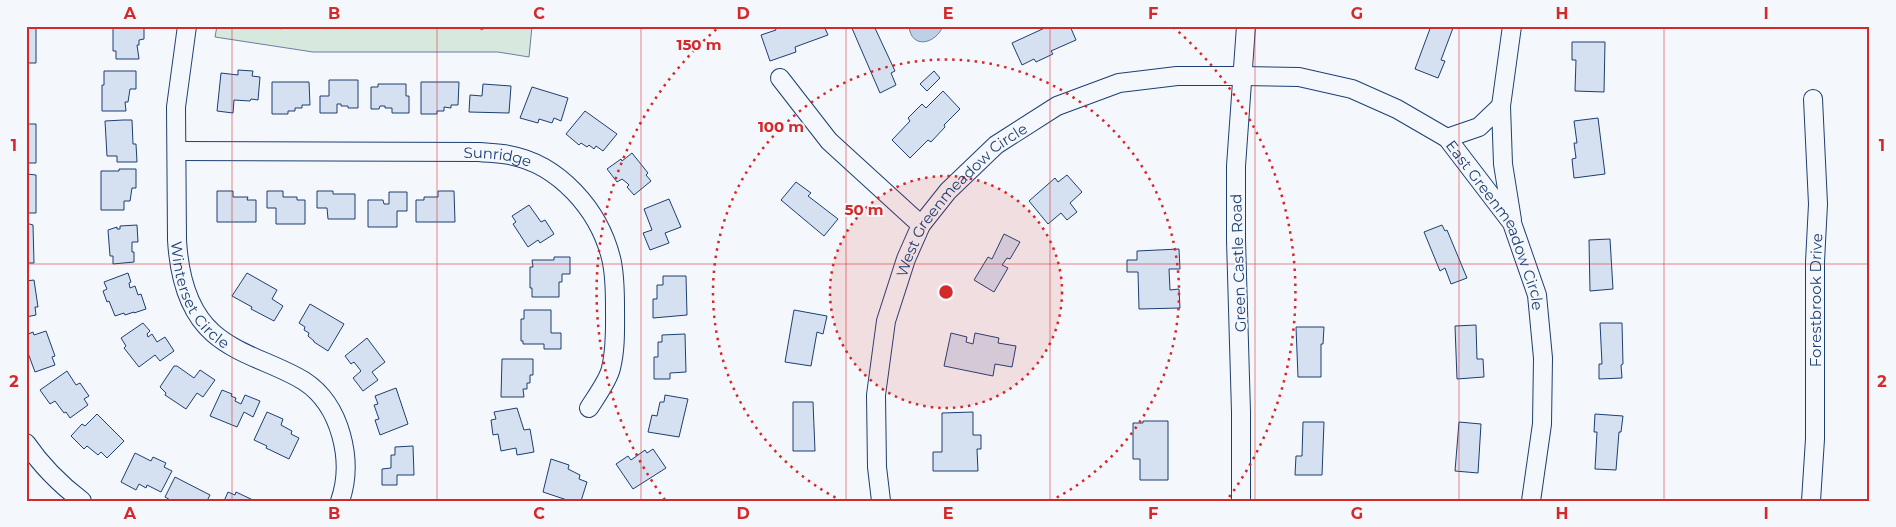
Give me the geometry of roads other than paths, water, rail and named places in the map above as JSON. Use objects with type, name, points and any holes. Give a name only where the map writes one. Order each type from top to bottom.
[{"type":"street","name":"Winterset Circle","points":[[187,26],[176,107],[178,262],[184,285],[191,302],[204,323],[221,340],[304,382],[323,401],[336,422],[344,445],[345,470],[340,501]]},
{"type":"street","name":"Green Castle Road","points":[[1240,501],[1241,412],[1236,166],[1246,26]]},
{"type":"street","points":[[1512,26],[1501,106],[1504,164],[1512,223]]},
{"type":"street","name":"West Greenmeadow Circle","points":[[881,501],[877,466],[876,395],[886,321],[906,259],[921,225],[948,191],[996,145],[1057,106],[1119,83],[1177,76],[1242,76]]},
{"type":"street","name":"East Greenmeadow Circle","points":[[1242,76],[1299,77],[1352,90],[1397,109],[1446,138],[1512,223],[1537,296],[1543,358],[1542,424],[1531,501]]},
{"type":"street","points":[[780,78],[829,141],[921,225]]},
{"type":"street","name":"Forestbrook Drive","points":[[1811,501],[1814,439],[1815,262],[1818,204],[1813,99]]},
{"type":"street","points":[[1446,138],[1479,127],[1501,106]]},
{"type":"street","name":"Sunridge","points":[[177,151],[479,152],[510,155],[533,162],[553,173],[591,211],[604,237],[613,272],[615,333],[611,370],[589,408]]},
{"type":"street","points":[[26,444],[34,456],[82,501]]},
{"type":"water","points":[[909,26],[943,26],[935,37],[924,42],[914,39]]}]
